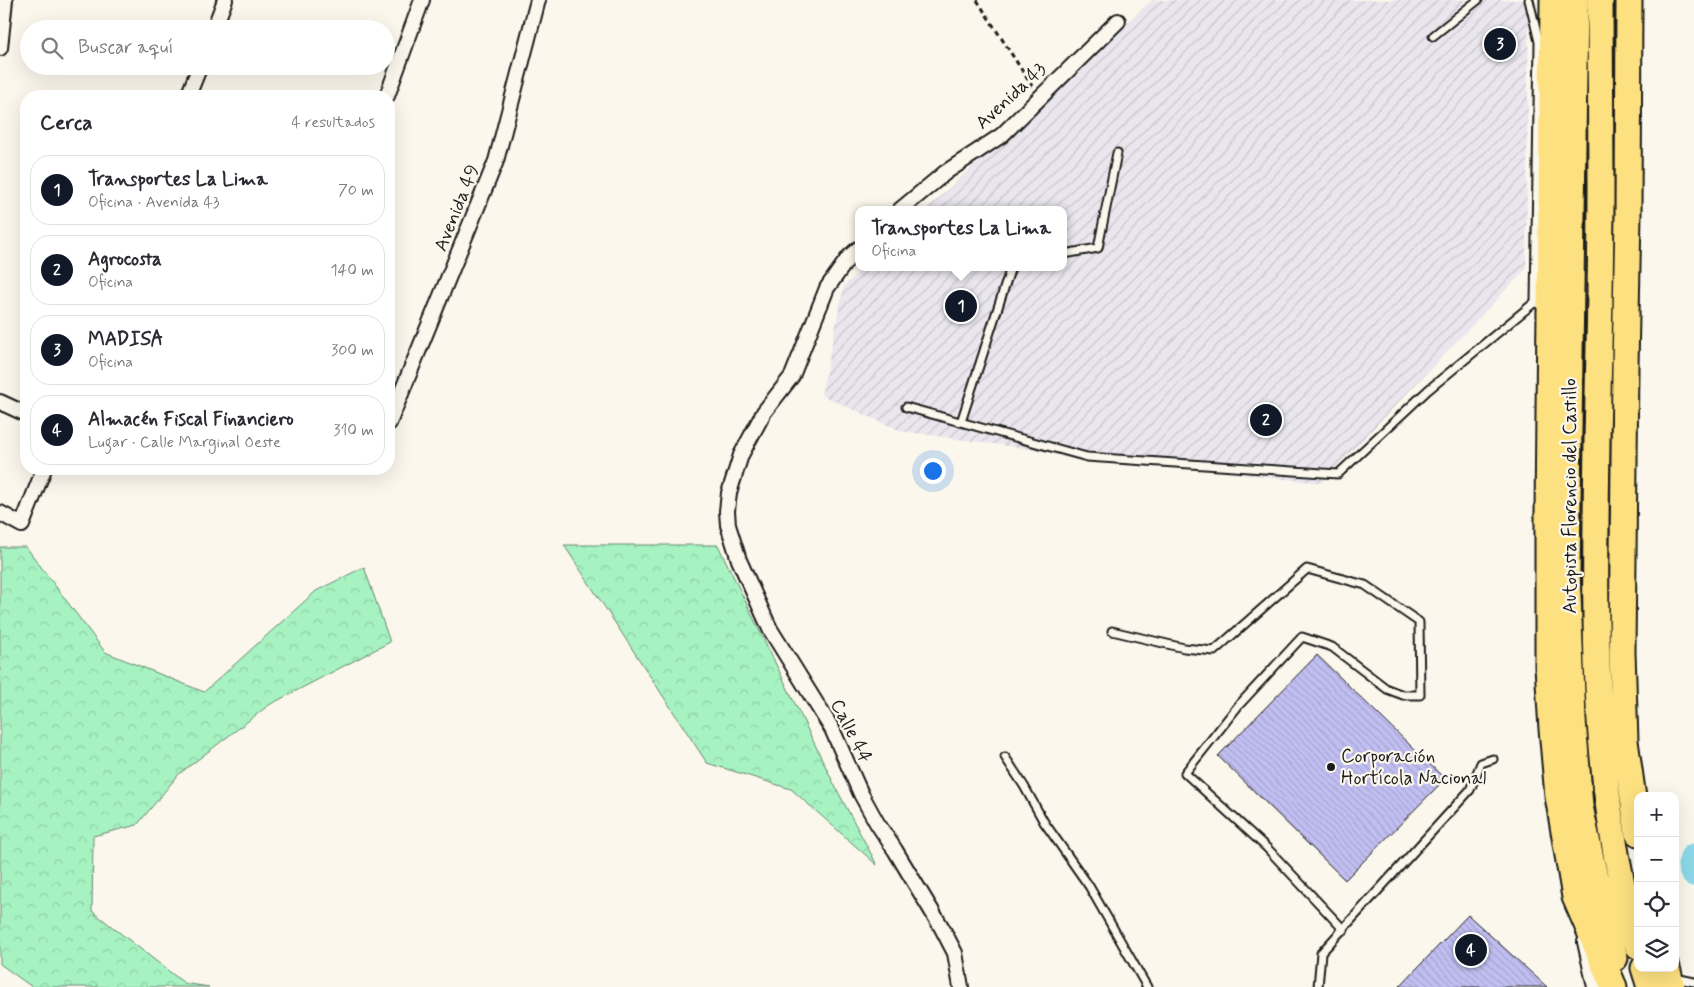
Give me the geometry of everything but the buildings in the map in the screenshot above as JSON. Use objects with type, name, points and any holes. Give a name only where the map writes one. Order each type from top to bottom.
[{"type":"highway","points":[[1548,0],[1552,61]]},
{"type":"highway","points":[[1554,0],[1551,246],[1542,307],[1545,668],[1558,796],[1575,897],[1614,987]]},
{"type":"highway","name":"Autopista Florencio del Castillo","points":[[1575,0],[1567,571],[1573,720],[1580,806],[1594,873],[1623,987]]},
{"type":"highway","name":"Autopista Florencio del Castillo","points":[[1600,0],[1601,188],[1596,500],[1598,686],[1606,795],[1634,932]]},
{"type":"highway","points":[[1629,0],[1622,652],[1625,740],[1634,804]]},
{"type":"highway","points":[[1651,972],[1664,980]]},
{"type":"street","points":[[0,48],[4,0]]},
{"type":"street","points":[[217,20],[225,0]]},
{"type":"street","points":[[395,74],[422,0]]},
{"type":"street","name":"Avenida 49","points":[[395,408],[496,161],[538,0]]},
{"type":"street","name":"Avenida 43","points":[[905,206],[946,172],[1002,135],[1118,21]]},
{"type":"street","points":[[190,90],[196,75]]},
{"type":"street","points":[[389,90],[395,75]]},
{"type":"street","name":"Calle 44","points":[[855,252],[827,288],[792,376],[764,412],[741,455],[727,511],[728,525],[740,560],[770,629],[832,729],[861,794],[877,823],[942,928],[955,954],[961,987]]},
{"type":"street","points":[[0,402],[20,411]]},
{"type":"street","points":[[0,513],[22,525],[42,475]]},
{"type":"street","points":[[1575,897],[1595,987]]},
{"type":"lane","points":[[1433,36],[1478,0]]},
{"type":"lane","points":[[906,407],[1087,457],[1338,474],[1428,390],[1542,307],[1539,42],[1529,0]]},
{"type":"lane","points":[[1067,253],[1098,248],[1117,153]]},
{"type":"lane","points":[[961,422],[1010,271]]},
{"type":"lane","points":[[1112,631],[1184,648],[1214,651],[1308,569],[1365,585],[1419,622],[1420,695],[1403,695],[1387,689],[1332,647],[1302,637],[1238,706],[1184,773],[1267,848],[1344,930]]},
{"type":"lane","points":[[1005,757],[1044,822],[1089,886],[1147,987]]},
{"type":"lane","points":[[1318,987],[1321,953],[1470,790],[1481,763],[1493,759]]},
{"type":"lane","points":[[1664,980],[1694,982]]},
{"type":"path","points":[[977,0],[1039,97]]},
{"type":"shaded area","points":[[1152,0],[1529,0],[1526,269],[1321,483],[1087,457],[901,431],[821,395],[844,286],[860,271],[1067,271],[1067,206],[930,206]]},
{"type":"green space","points":[[564,545],[718,545],[836,788],[877,865],[791,789],[707,763]]},
{"type":"green space","points":[[0,547],[26,547],[105,652],[204,692],[316,591],[364,567],[390,642],[269,705],[179,774],[137,825],[93,836],[92,911],[184,983],[209,987],[32,987],[0,964]]},
{"type":"waterway","points":[[1694,858],[1692,866],[1694,872]]},
{"type":"place","name":"MADISA","points":[[1500,44]]},
{"type":"place","name":"Transportes La Lima","points":[[961,306]]},
{"type":"place","name":"Agrocosta","points":[[1266,420]]},
{"type":"place","name":"Corporación Hortícola Nacional","points":[[1331,767]]},
{"type":"place","name":"Almacén Fiscal Financiero","points":[[1471,950]]}]
